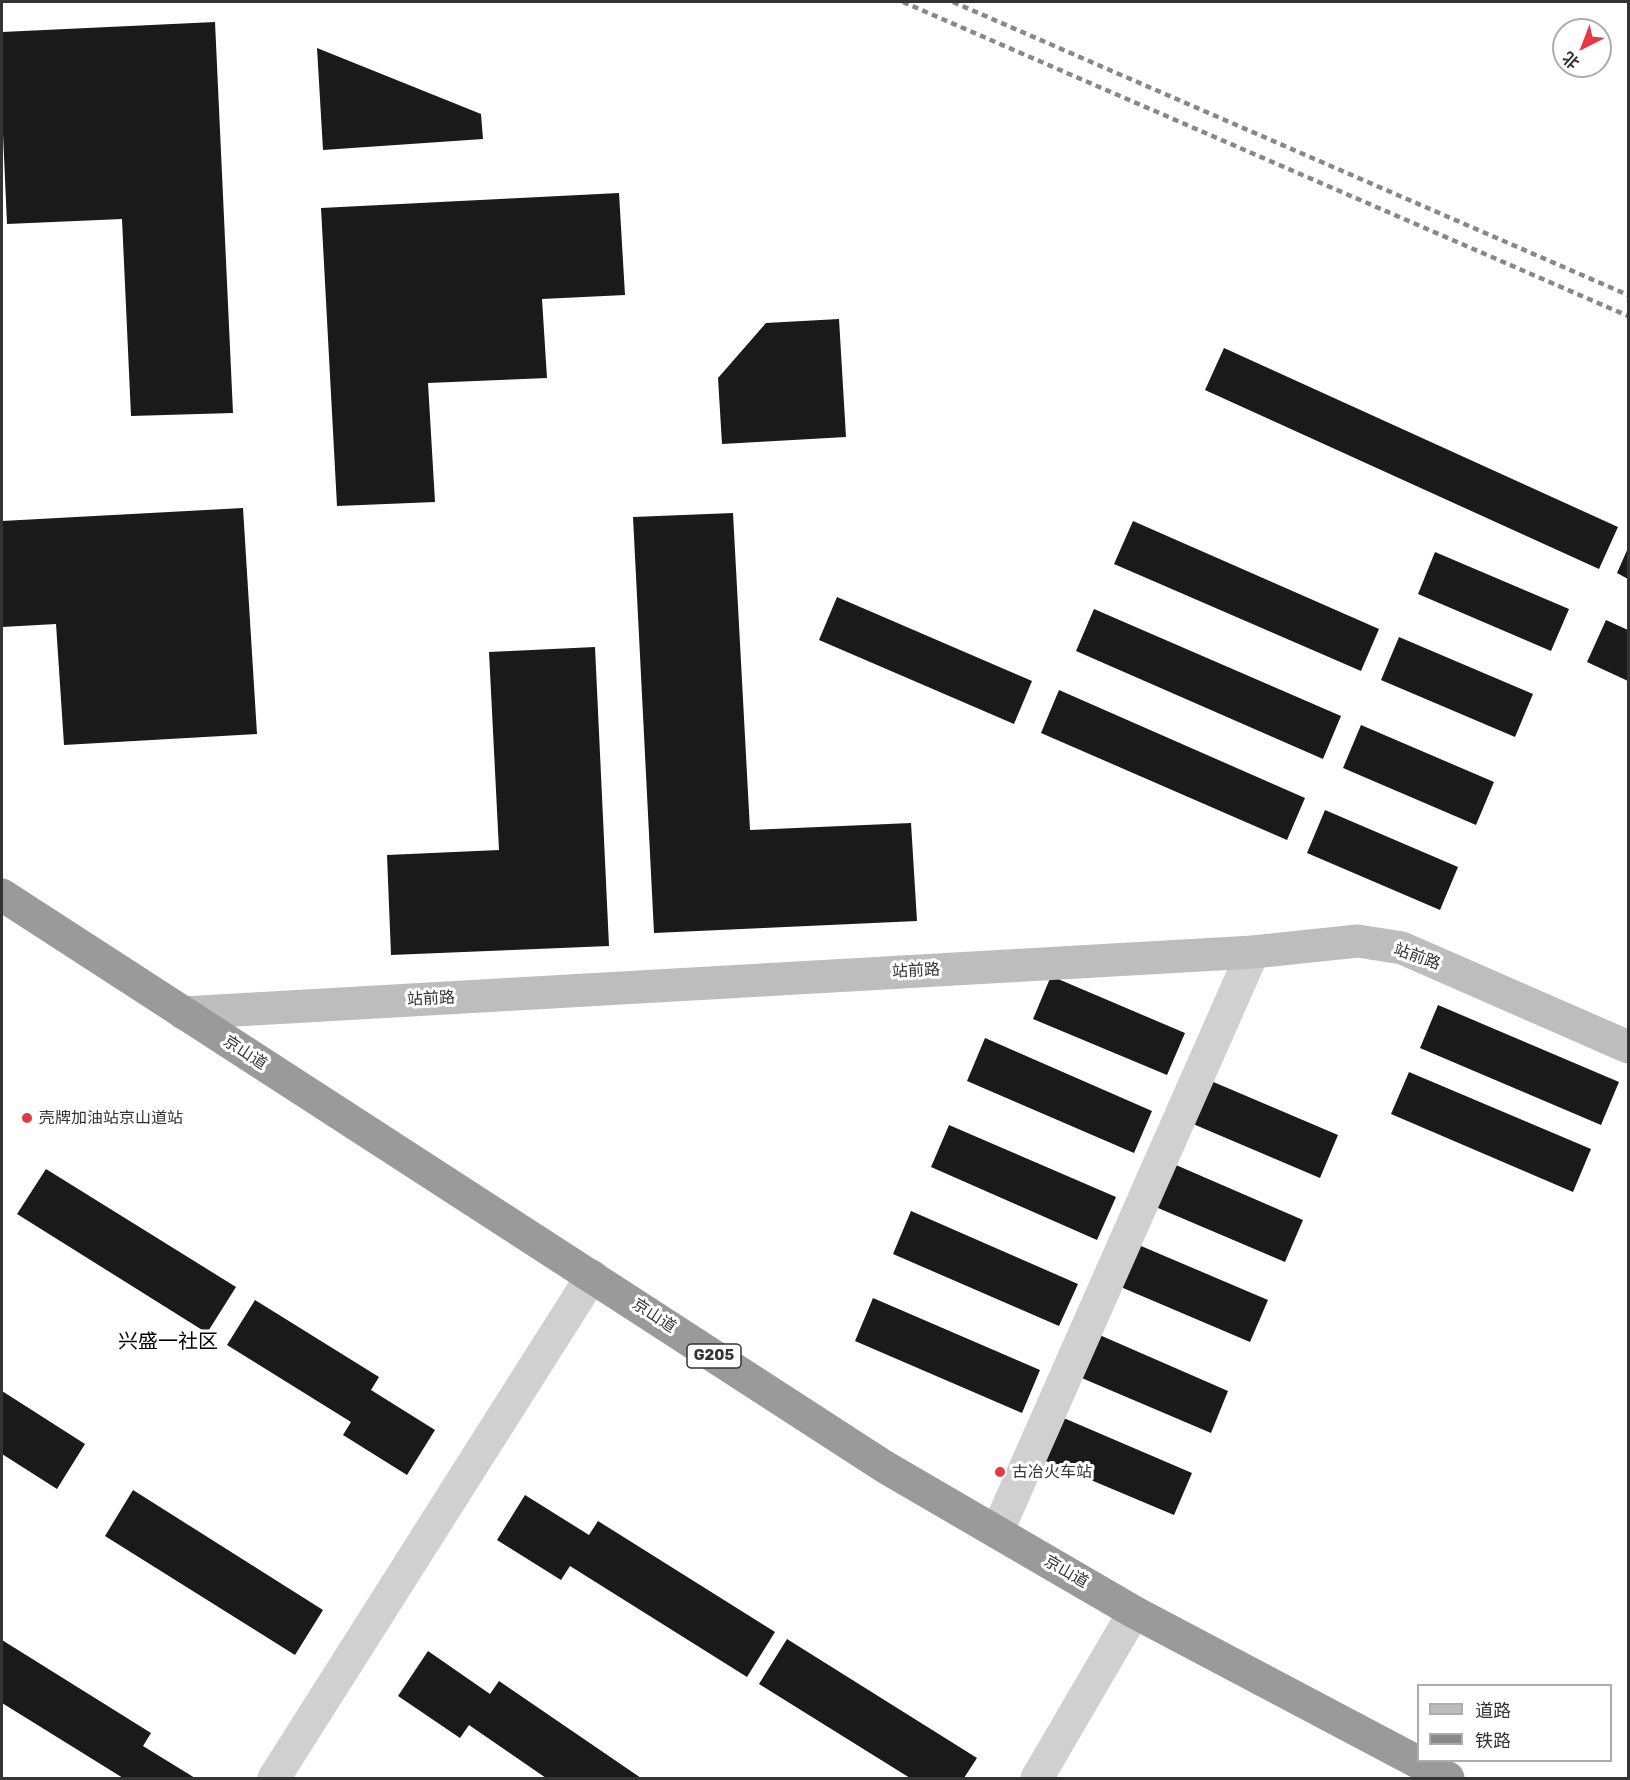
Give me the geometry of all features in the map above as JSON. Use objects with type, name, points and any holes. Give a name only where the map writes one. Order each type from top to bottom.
[{"type":"highway","name":"京山道","points":[[2,896],[885,1467],[1134,1612],[1448,1779]]},
{"type":"street","name":"站前路","points":[[183,1013],[1253,952],[1358,941],[1402,948],[1629,1047]]},
{"type":"street","points":[[997,1532],[1253,952]]},
{"type":"street","points":[[274,1779],[592,1276]]},
{"type":"street","points":[[1037,1779],[1134,1612]]},
{"type":"building","points":[[215,22],[233,413],[131,416],[122,219],[7,224],[2,111],[2,32]]},
{"type":"building","points":[[317,48],[481,114],[483,139],[323,150]]},
{"type":"building","points":[[619,193],[625,295],[542,299],[547,378],[428,383],[435,502],[337,506],[321,208]]},
{"type":"building","points":[[839,319],[846,437],[722,444],[718,378],[766,323]]},
{"type":"building","points":[[1224,348],[1618,527],[1599,569],[1205,390]]},
{"type":"building","points":[[243,508],[257,734],[64,745],[56,624],[2,627],[2,521]]},
{"type":"building","points":[[733,513],[750,830],[911,823],[917,921],[654,933],[633,517]]},
{"type":"building","points":[[1133,521],[1379,629],[1361,671],[1114,564]]},
{"type":"building","points":[[1628,548],[1628,579],[1617,573]]},
{"type":"building","points":[[1435,552],[1569,609],[1551,651],[1418,594]]},
{"type":"building","points":[[837,597],[1032,681],[1014,724],[819,640]]},
{"type":"building","points":[[1094,609],[1341,716],[1323,759],[1076,651]]},
{"type":"building","points":[[1606,620],[1628,630],[1628,681],[1587,662]]},
{"type":"building","points":[[1399,637],[1533,694],[1515,737],[1381,680]]},
{"type":"building","points":[[595,647],[609,946],[391,955],[387,855],[499,850],[489,652]]},
{"type":"building","points":[[1059,690],[1305,798],[1287,840],[1041,733]]},
{"type":"building","points":[[1361,725],[1494,782],[1476,825],[1343,768]]},
{"type":"building","points":[[1325,810],[1458,867],[1440,910],[1307,853]]},
{"type":"building","points":[[1051,976],[1185,1033],[1167,1075],[1033,1019]]},
{"type":"building","points":[[1438,1005],[1619,1082],[1601,1125],[1420,1048]]},
{"type":"building","points":[[985,1038],[1152,1111],[1134,1153],[967,1081]]},
{"type":"building","points":[[1409,1072],[1591,1149],[1573,1192],[1391,1114]]},
{"type":"building","points":[[1204,1078],[1338,1135],[1320,1178],[1186,1121]]},
{"type":"building","points":[[949,1125],[1116,1197],[1097,1240],[931,1167]]},
{"type":"building","points":[[1169,1162],[1303,1220],[1285,1262],[1151,1205]]},
{"type":"building","points":[[46,1169],[236,1287],[207,1333],[17,1214]]},
{"type":"building","points":[[911,1211],[1078,1284],[1059,1326],[893,1254]]},
{"type":"building","points":[[1134,1243],[1268,1300],[1250,1342],[1116,1285]]},
{"type":"building","points":[[873,1298],[1040,1370],[1022,1413],[855,1341]]},
{"type":"building","points":[[255,1300],[379,1377],[371,1390],[435,1430],[407,1475],[343,1435],[351,1422],[227,1345]]},
{"type":"building","points":[[1095,1333],[1228,1391],[1211,1433],[1077,1376]]},
{"type":"building","points":[[2,1391],[85,1444],[57,1489],[2,1454]]},
{"type":"building","points":[[1059,1416],[1192,1473],[1174,1515],[1041,1459]]},
{"type":"building","points":[[133,1490],[323,1610],[295,1655],[105,1536]]},
{"type":"building","points":[[525,1495],[589,1535],[598,1521],[775,1632],[747,1677],[570,1566],[561,1580],[497,1540]]},
{"type":"building","points":[[787,1639],[977,1758],[964,1778],[910,1778],[759,1684]]},
{"type":"building","points":[[2,1640],[151,1733],[143,1746],[195,1778],[123,1778],[2,1703]]},
{"type":"building","points":[[428,1651],[490,1694],[499,1681],[641,1778],[546,1778],[469,1725],[460,1738],[398,1696]]},
{"type":"railway","points":[[903,2],[1628,316]]},
{"type":"railway","points":[[953,2],[1628,295]]},
{"type":"place","name":"壳牌加油站京山道站","points":[[27,1118]]},
{"type":"place","name":"古冶火车站","points":[[1000,1472]]},
{"type":"district","name":"兴盛一社区","points":[[168,1342]]}]
